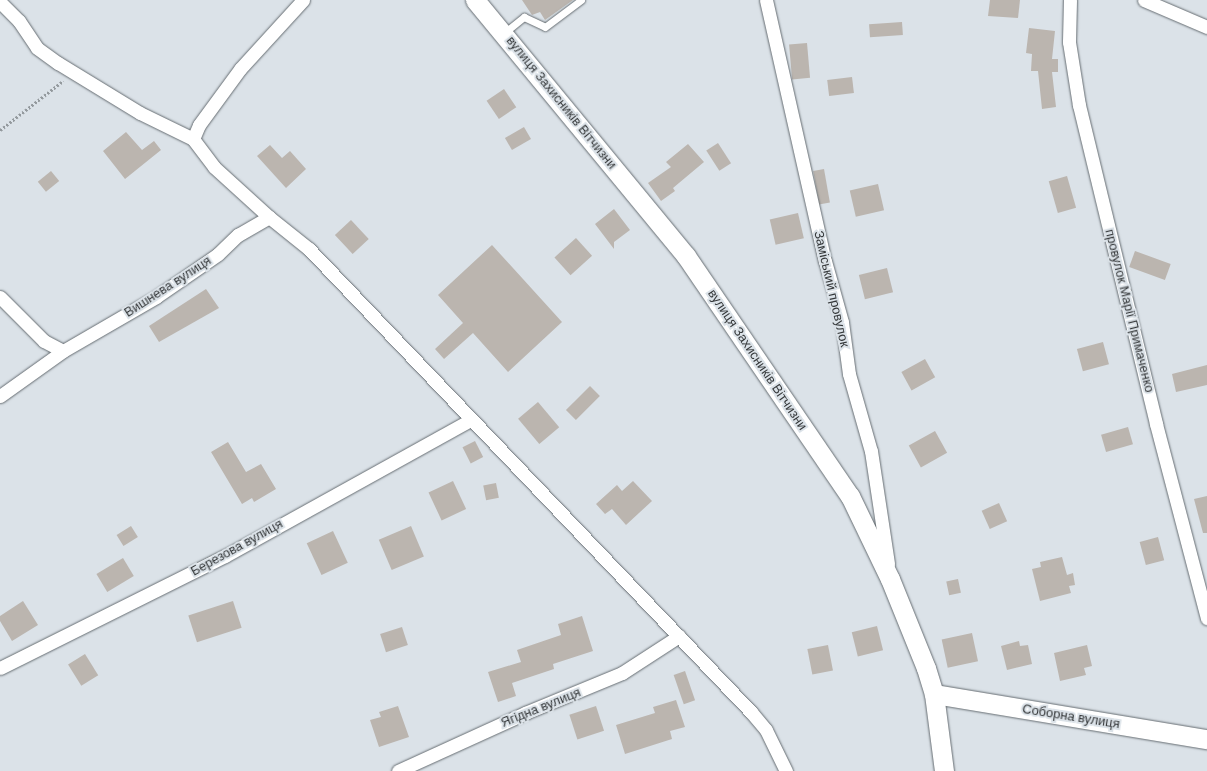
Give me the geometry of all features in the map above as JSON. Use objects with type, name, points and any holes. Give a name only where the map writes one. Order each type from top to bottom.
[{"type":"street","points":[[192,139],[198,125],[240,69],[302,0]]},
{"type":"street","name":"вулиця Захисників Вітчизни","points":[[475,0],[504,33],[686,256],[850,496],[890,579],[918,644],[934,694],[944,771]]},
{"type":"street","name":"Заміський провулок","points":[[766,0],[825,261],[842,322],[849,374],[871,451],[890,579]]},
{"type":"street","name":"провулок Марії Примаченко","points":[[1070,0],[1069,42],[1079,105],[1154,417],[1207,618]]},
{"type":"street","points":[[1144,0],[1207,27]]},
{"type":"street","points":[[0,2],[19,21],[37,48],[140,113],[192,139],[214,167],[269,217],[309,249],[470,420],[679,636],[766,730],[786,771]]},
{"type":"street","name":"Вишнева вулиця","points":[[0,396],[63,351],[156,296],[218,254],[238,235],[269,217]]},
{"type":"street","points":[[0,297],[44,341],[63,351]]},
{"type":"street","name":"Березова вулиця","points":[[0,668],[225,556],[338,491],[470,420]]},
{"type":"street","name":"Ягідна вулиця","points":[[398,771],[525,713],[622,673],[679,636]]},
{"type":"street","name":"Соборна вулиця","points":[[934,694],[1207,739]]},
{"type":"lane","points":[[504,33],[524,17],[545,27],[581,0]]},
{"type":"path","points":[[0,130],[74,72]]},
{"type":"building","points":[[522,0],[573,0],[545,20],[540,12],[532,15]]},
{"type":"building","points":[[990,0],[1020,0],[1018,18],[988,16]]},
{"type":"building","points":[[902,22],[903,35],[870,37],[869,24]]},
{"type":"building","points":[[1029,28],[1055,31],[1052,59],[1058,59],[1058,72],[1052,72],[1056,107],[1042,109],[1038,71],[1031,71],[1032,54],[1026,53]]},
{"type":"building","points":[[807,43],[810,78],[792,79],[789,45]]},
{"type":"building","points":[[852,77],[854,93],[829,96],[827,80]]},
{"type":"building","points":[[504,89],[516,107],[499,119],[487,101]]},
{"type":"building","points":[[524,127],[531,139],[512,150],[505,138]]},
{"type":"building","points":[[126,132],[142,150],[154,141],[161,150],[125,179],[103,151]]},
{"type":"building","points":[[718,143],[731,163],[719,171],[706,151]]},
{"type":"building","points":[[688,144],[704,162],[673,188],[675,191],[661,201],[648,183],[671,167],[666,162]]},
{"type":"building","points":[[270,145],[282,158],[290,151],[306,169],[286,188],[257,156]]},
{"type":"building","points":[[824,169],[830,202],[819,204],[813,171]]},
{"type":"building","points":[[51,171],[59,181],[46,192],[38,182]]},
{"type":"building","points":[[1067,176],[1076,208],[1058,213],[1049,181]]},
{"type":"building","points":[[878,184],[884,210],[856,217],[850,191]]},
{"type":"building","points":[[614,209],[630,230],[614,242],[614,249],[595,224]]},
{"type":"building","points":[[798,213],[804,238],[776,245],[770,220]]},
{"type":"building","points":[[351,220],[369,239],[353,254],[335,235]]},
{"type":"building","points":[[576,238],[592,256],[571,275],[554,257]]},
{"type":"building","points":[[492,245],[562,322],[508,372],[473,333],[444,359],[435,349],[463,323],[438,295]]},
{"type":"building","points":[[1135,251],[1171,264],[1165,280],[1129,267]]},
{"type":"building","points":[[887,268],[893,292],[865,299],[859,275]]},
{"type":"building","points":[[206,289],[219,308],[159,342],[149,326]]},
{"type":"building","points":[[1103,342],[1109,364],[1083,371],[1077,349]]},
{"type":"building","points":[[925,359],[935,377],[912,390],[901,372]]},
{"type":"building","points":[[1207,365],[1207,385],[1176,392],[1172,374]]},
{"type":"building","points":[[590,386],[600,396],[576,420],[566,410]]},
{"type":"building","points":[[538,402],[559,427],[539,444],[518,419]]},
{"type":"building","points":[[1128,427],[1133,444],[1106,452],[1101,435]]},
{"type":"building","points":[[935,431],[947,453],[921,467],[909,446]]},
{"type":"building","points":[[475,441],[483,457],[471,463],[463,447]]},
{"type":"building","points":[[228,442],[246,472],[261,464],[276,489],[254,502],[252,498],[242,504],[211,452]]},
{"type":"building","points":[[453,481],[466,509],[442,521],[429,492]]},
{"type":"building","points":[[633,481],[652,501],[626,525],[612,509],[605,514],[596,504],[617,485],[622,491]]},
{"type":"building","points":[[496,483],[499,498],[486,500],[483,485]]},
{"type":"building","points":[[1207,496],[1207,533],[1203,533],[1194,499]]},
{"type":"building","points":[[999,503],[1007,521],[990,529],[982,511]]},
{"type":"building","points":[[131,526],[138,537],[123,546],[117,535]]},
{"type":"building","points":[[411,526],[424,556],[392,570],[379,540]]},
{"type":"building","points":[[333,531],[348,563],[322,575],[307,543]]},
{"type":"building","points":[[1158,537],[1164,560],[1146,565],[1140,542]]},
{"type":"building","points":[[1062,557],[1067,575],[1073,573],[1075,585],[1069,586],[1071,593],[1040,601],[1032,569],[1041,567],[1040,562]]},
{"type":"building","points":[[123,558],[134,576],[107,592],[96,574]]},
{"type":"building","points":[[958,579],[961,593],[949,595],[946,581]]},
{"type":"building","points":[[23,601],[38,625],[12,641],[0,621],[0,616]]},
{"type":"building","points":[[233,601],[242,628],[197,642],[188,616]]},
{"type":"building","points":[[582,616],[593,651],[553,664],[554,669],[512,683],[516,696],[498,702],[488,672],[521,662],[517,650],[561,635],[558,624]]},
{"type":"building","points":[[877,626],[883,650],[858,657],[852,632]]},
{"type":"building","points":[[402,627],[408,645],[386,652],[380,634]]},
{"type":"building","points":[[972,633],[978,661],[948,668],[942,639]]},
{"type":"building","points":[[1019,641],[1020,646],[1028,645],[1032,664],[1007,670],[1001,646]]},
{"type":"building","points":[[828,645],[833,671],[812,675],[807,649]]},
{"type":"building","points":[[1087,645],[1092,666],[1084,668],[1086,675],[1060,681],[1054,653]]},
{"type":"building","points":[[85,654],[98,675],[81,686],[68,665]]},
{"type":"building","points":[[685,671],[695,700],[684,704],[674,675]]},
{"type":"building","points":[[676,700],[685,727],[670,731],[672,739],[625,754],[616,725],[655,713],[653,707]]},
{"type":"building","points":[[398,706],[409,737],[379,747],[370,720],[381,717],[379,712]]},
{"type":"building","points":[[596,706],[604,731],[577,739],[569,715]]}]
